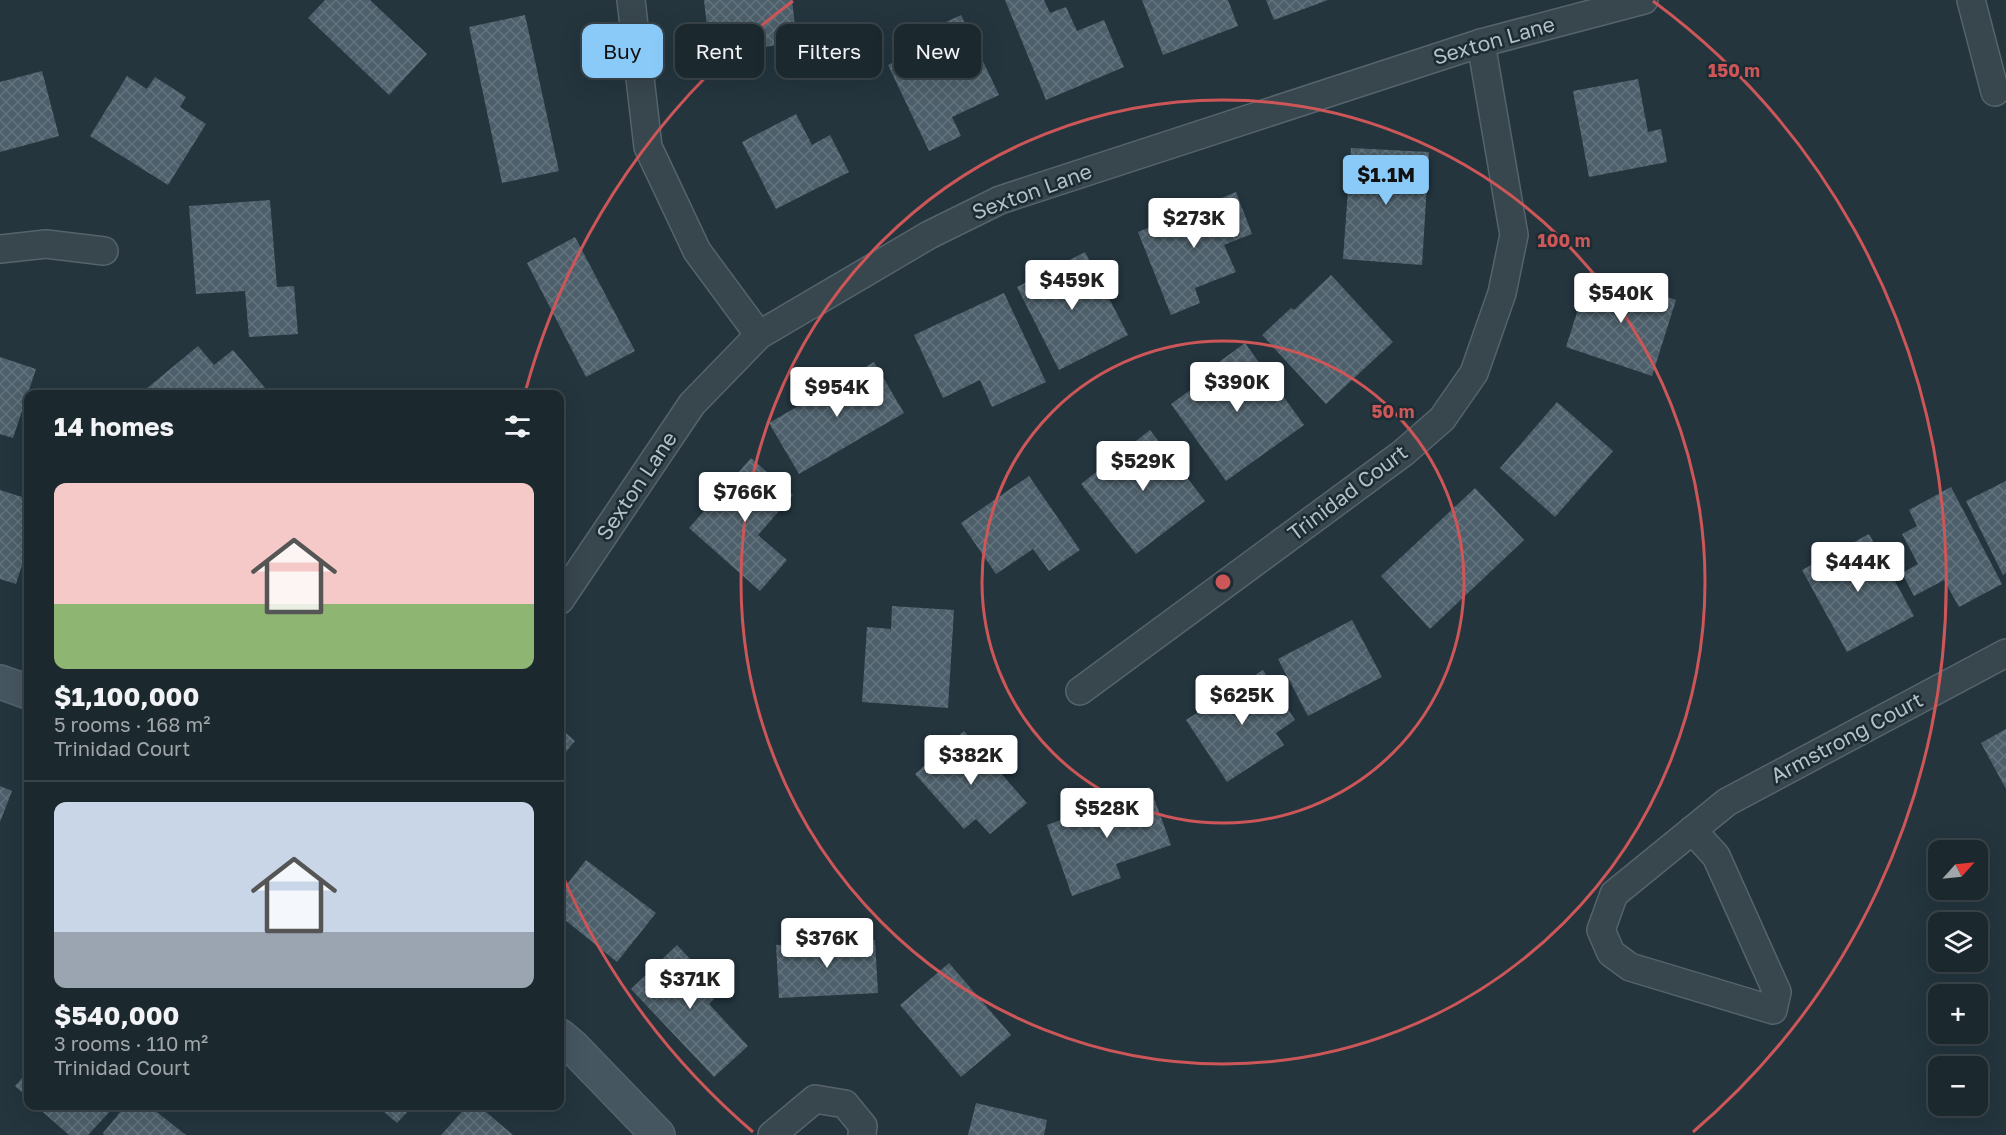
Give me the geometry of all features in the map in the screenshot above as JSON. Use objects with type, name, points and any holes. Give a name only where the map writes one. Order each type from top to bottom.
[{"type":"street","points":[[631,0],[648,147],[697,250],[759,335]]},
{"type":"street","name":"Sexton Lane","points":[[564,594],[692,404],[759,335],[929,235],[1000,200],[1481,43],[1644,0]]},
{"type":"street","points":[[1971,0],[1995,92]]},
{"type":"street","name":"Trinidad Court","points":[[1080,691],[1403,453],[1442,419],[1474,373],[1502,293],[1514,235],[1481,43]]},
{"type":"street","points":[[0,249],[46,244],[104,251]]},
{"type":"street","name":"Armstrong Court","points":[[1692,830],[1716,856],[1777,992],[1773,1010],[1630,967],[1611,953],[1601,930],[1614,894],[1692,830],[1727,802],[2006,653]]},
{"type":"street","points":[[0,682],[24,691]]},
{"type":"street","points":[[564,1039],[658,1135]]},
{"type":"street","points":[[772,1135],[815,1099],[845,1104],[862,1126],[862,1135]]},
{"type":"building","points":[[325,0],[370,0],[427,54],[389,95],[308,18]]},
{"type":"building","points":[[704,0],[792,0],[795,24],[776,24],[776,45],[764,47],[764,24],[707,24]]},
{"type":"building","points":[[1005,0],[1044,0],[1050,13],[1066,7],[1077,31],[1104,20],[1124,67],[1046,100]]},
{"type":"building","points":[[1142,0],[1228,0],[1238,26],[1163,55]]},
{"type":"building","points":[[1266,0],[1328,0],[1274,20]]},
{"type":"building","points":[[525,15],[559,171],[502,183],[469,27]]},
{"type":"building","points":[[961,15],[965,24],[942,24]]},
{"type":"building","points":[[981,57],[999,95],[952,117],[961,136],[929,151],[894,78],[981,78]]},
{"type":"building","points":[[894,62],[894,78],[888,65]]},
{"type":"building","points":[[42,71],[59,136],[0,152],[0,82]]},
{"type":"building","points":[[127,76],[147,89],[155,77],[186,97],[180,107],[206,124],[168,185],[90,136]]},
{"type":"building","points":[[1638,79],[1648,132],[1661,129],[1667,162],[1589,177],[1573,91]]},
{"type":"building","points":[[796,114],[812,145],[830,135],[849,172],[776,209],[742,142]]},
{"type":"building","points":[[1351,148],[1429,152],[1422,265],[1343,259]]},
{"type":"building","points":[[1236,192],[1252,234],[1224,245],[1236,272],[1195,288],[1200,303],[1171,315],[1138,232]]},
{"type":"building","points":[[270,200],[277,287],[294,286],[298,334],[249,337],[245,291],[196,294],[189,206]]},
{"type":"building","points":[[575,237],[635,351],[586,377],[527,263]]},
{"type":"building","points":[[1085,252],[1128,335],[1059,370],[1017,287]]},
{"type":"building","points":[[1590,271],[1676,300],[1652,376],[1566,347]]},
{"type":"building","points":[[1331,275],[1393,342],[1326,404],[1262,335],[1291,308],[1294,310]]},
{"type":"building","points":[[1004,293],[1046,382],[992,407],[980,380],[943,398],[914,335]]},
{"type":"building","points":[[1245,343],[1304,425],[1226,481],[1171,404],[1207,378],[1204,373]]},
{"type":"building","points":[[198,346],[214,365],[233,350],[266,389],[265,390],[145,390]]},
{"type":"building","points":[[0,357],[36,369],[29,390],[24,390],[24,405],[13,438],[0,434]]},
{"type":"building","points":[[874,362],[904,413],[799,474],[769,423]]},
{"type":"building","points":[[1557,402],[1613,451],[1555,517],[1500,468]]},
{"type":"building","points":[[1150,430],[1205,501],[1136,554],[1081,484]]},
{"type":"building","points":[[751,458],[793,495],[758,535],[787,560],[760,591],[689,528]]},
{"type":"building","points":[[1029,476],[1080,550],[1049,571],[1033,549],[996,574],[961,523]]},
{"type":"building","points":[[2006,481],[2006,573],[2003,575],[1966,501]]},
{"type":"building","points":[[1951,487],[2002,584],[1959,607],[1944,580],[1914,596],[1902,573],[1918,564],[1902,534],[1917,526],[1909,510]]},
{"type":"building","points":[[1475,488],[1524,540],[1430,629],[1381,576]]},
{"type":"building","points":[[0,490],[24,498],[24,559],[16,584],[0,579]]},
{"type":"building","points":[[1869,534],[1914,616],[1847,652],[1802,570]]},
{"type":"building","points":[[892,606],[954,610],[948,708],[862,702],[867,627],[891,629]]},
{"type":"building","points":[[1352,620],[1382,677],[1308,716],[1278,659]]},
{"type":"building","points":[[1263,670],[1295,720],[1276,733],[1284,745],[1227,782],[1186,720]]},
{"type":"building","points":[[2006,729],[2006,789],[1981,743]]},
{"type":"building","points":[[564,731],[575,741],[564,754]]},
{"type":"building","points":[[964,731],[1027,803],[990,834],[976,819],[964,829],[915,774]]},
{"type":"building","points":[[0,786],[12,791],[0,822]]},
{"type":"building","points":[[1150,787],[1171,845],[1116,864],[1121,878],[1072,896],[1047,825]]},
{"type":"building","points":[[586,860],[656,913],[617,962],[564,919],[564,888]]},
{"type":"building","points":[[875,940],[878,993],[779,998],[776,945]]},
{"type":"building","points":[[677,945],[721,992],[709,1004],[748,1046],[714,1077],[631,989]]},
{"type":"building","points":[[949,963],[1011,1035],[961,1077],[900,1005]]},
{"type":"building","points":[[24,1076],[24,1094],[15,1086]]},
{"type":"building","points":[[976,1103],[1047,1120],[1044,1135],[968,1135]]},
{"type":"building","points":[[41,1110],[111,1110],[88,1135],[69,1135]]},
{"type":"building","points":[[122,1110],[154,1110],[186,1135],[104,1135],[103,1133]]},
{"type":"building","points":[[382,1110],[409,1110],[397,1123]]},
{"type":"building","points":[[463,1110],[484,1110],[513,1135],[441,1135]]}]
